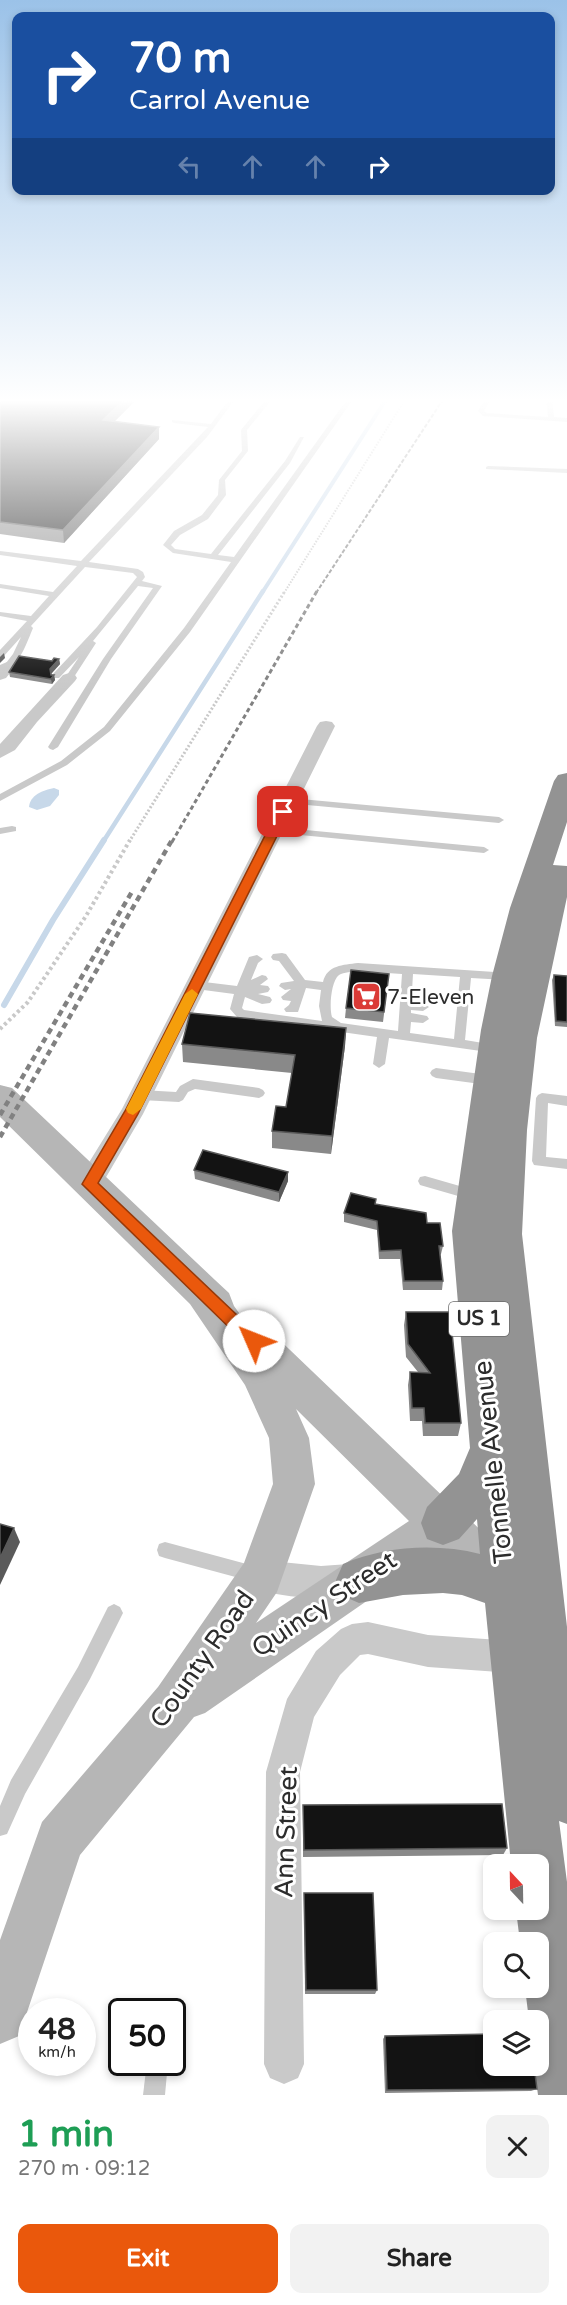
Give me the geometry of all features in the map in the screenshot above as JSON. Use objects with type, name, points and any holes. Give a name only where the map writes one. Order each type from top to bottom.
[{"type":"highway","name":"Tonnelle Avenue","points":[[537,1854],[515,1658],[538,1612],[491,1448],[471,1231],[476,1196],[482,1058],[508,976],[525,908],[567,781]]},
{"type":"highway","name":"Tonnelle Avenue","points":[[567,845],[548,913],[521,1038],[526,1126],[503,1234],[538,1612],[567,1798]]},
{"type":"highway","points":[[443,1523],[476,1488],[491,1448]]},
{"type":"highway","points":[[359,1580],[416,1569],[459,1570],[538,1612]]},
{"type":"highway","name":"Tonnelle Avenue","points":[[545,1920],[567,2095]]},
{"type":"main road","name":"County Road","points":[[0,1097],[538,1612]]},
{"type":"main road","name":"County Road","points":[[0,2017],[60,1840],[175,1704],[261,1576],[294,1484],[289,1438],[260,1373],[202,1292]]},
{"type":"main road","name":"Quincy Street","points":[[175,1704],[443,1523]]},
{"type":"street","points":[[0,753],[9,747],[62,677]]},
{"type":"street","points":[[89,1184],[141,1095],[326,726]]},
{"type":"street","points":[[261,1576],[321,1582],[359,1580]]},
{"type":"street","name":"Ann Street","points":[[284,2064],[283,1772],[299,1711],[328,1663],[352,1640],[368,1638],[428,1651],[515,1658]]},
{"type":"lane","points":[[2,666],[33,619],[147,496]]},
{"type":"lane","points":[[221,496],[203,519],[177,533],[166,545],[173,551],[236,560]]},
{"type":"lane","points":[[213,557],[261,496]]},
{"type":"lane","points":[[0,798],[56,768],[107,729],[187,630],[282,496]]},
{"type":"lane","points":[[0,553],[128,570],[140,574],[136,583],[62,677]]},
{"type":"lane","points":[[52,747],[107,659],[158,586],[136,583]]},
{"type":"lane","points":[[0,586],[55,595]]},
{"type":"lane","points":[[0,614],[33,619]]},
{"type":"lane","points":[[0,642],[33,619]]},
{"type":"lane","points":[[2,666],[17,655],[33,619]]},
{"type":"lane","points":[[289,801],[499,820]]},
{"type":"lane","points":[[0,831],[12,829]]},
{"type":"lane","points":[[274,830],[484,850]]},
{"type":"lane","points":[[282,957],[302,984],[294,1009],[283,982],[282,957]]},
{"type":"lane","points":[[196,985],[241,991],[262,1000],[263,984],[254,968],[241,991],[236,1009],[241,1014],[404,1036],[482,1058]]},
{"type":"lane","points":[[339,1027],[332,1025],[324,1016],[330,977],[344,968],[508,976]]},
{"type":"lane","points":[[404,1036],[408,970]]},
{"type":"lane","points":[[466,973],[457,1011],[482,1058]]},
{"type":"lane","points":[[283,982],[328,987]]},
{"type":"lane","points":[[406,1006],[423,1008],[406,1006]]},
{"type":"lane","points":[[379,1064],[384,1033]]},
{"type":"lane","points":[[436,1073],[482,1058]]},
{"type":"lane","points":[[141,1095],[179,1097],[184,1089],[193,1084],[259,1093]]},
{"type":"lane","points":[[567,1101],[542,1098],[526,1126],[539,1161],[567,1164]]},
{"type":"lane","points":[[425,1181],[476,1196]]},
{"type":"lane","points":[[165,1550],[261,1576]]},
{"type":"lane","points":[[0,1827],[18,1787],[84,1673],[114,1613]]},
{"type":"lane","points":[[154,2095],[156,2076]]},
{"type":"path","points":[[0,1029],[28,1002],[86,915],[119,858],[345,496]]},
{"type":"water","points":[[54,788],[59,790],[59,795],[50,806],[37,810],[29,807],[34,796]]},
{"type":"building","points":[[0,496],[95,496],[63,530],[0,522]]},
{"type":"building","points":[[19,656],[52,661],[54,658],[59,659],[50,669],[51,675],[54,675],[51,679],[9,672]]},
{"type":"building","points":[[351,970],[389,974],[384,1012],[346,1008]]},
{"type":"building","points":[[554,975],[567,976],[567,1022],[556,1021]]},
{"type":"building","points":[[190,1013],[346,1028],[332,1136],[272,1131],[276,1106],[286,1107],[295,1055],[182,1044]]},
{"type":"building","points":[[203,1150],[288,1172],[279,1192],[194,1170]]},
{"type":"building","points":[[351,1193],[376,1199],[375,1204],[426,1213],[427,1223],[440,1223],[443,1246],[439,1246],[443,1281],[404,1281],[401,1250],[380,1251],[377,1221],[344,1213]]},
{"type":"building","points":[[406,1312],[450,1312],[461,1423],[425,1423],[424,1408],[412,1408],[410,1372],[430,1373],[408,1344]]},
{"type":"building","points":[[0,1524],[14,1528],[0,1558]]},
{"type":"building","points":[[502,1804],[507,1848],[304,1850],[303,1805]]},
{"type":"building","points":[[304,1893],[373,1893],[377,1990],[306,1990]]},
{"type":"building","points":[[483,2034],[483,2076],[535,2076],[537,2089],[387,2090],[385,2036]]},
{"type":"waterway","points":[[262,593],[324,496]]},
{"type":"waterway","points":[[103,842],[263,591]]},
{"type":"waterway","points":[[4,1005],[53,920],[104,840]]},
{"type":"railway","points":[[316,593],[380,496]]},
{"type":"railway","points":[[172,842],[317,591]]},
{"type":"railway","points":[[0,1137],[172,840]]},
{"type":"railway","points":[[0,1115],[133,890]]},
{"type":"slow traffic","points":[[133,1109],[192,994]]},
{"type":"place","name":"7-Eleven","points":[[366,997]]},
{"type":"route","points":[[254,1341],[117,1208],[89,1184],[131,1114],[283,812]]}]
